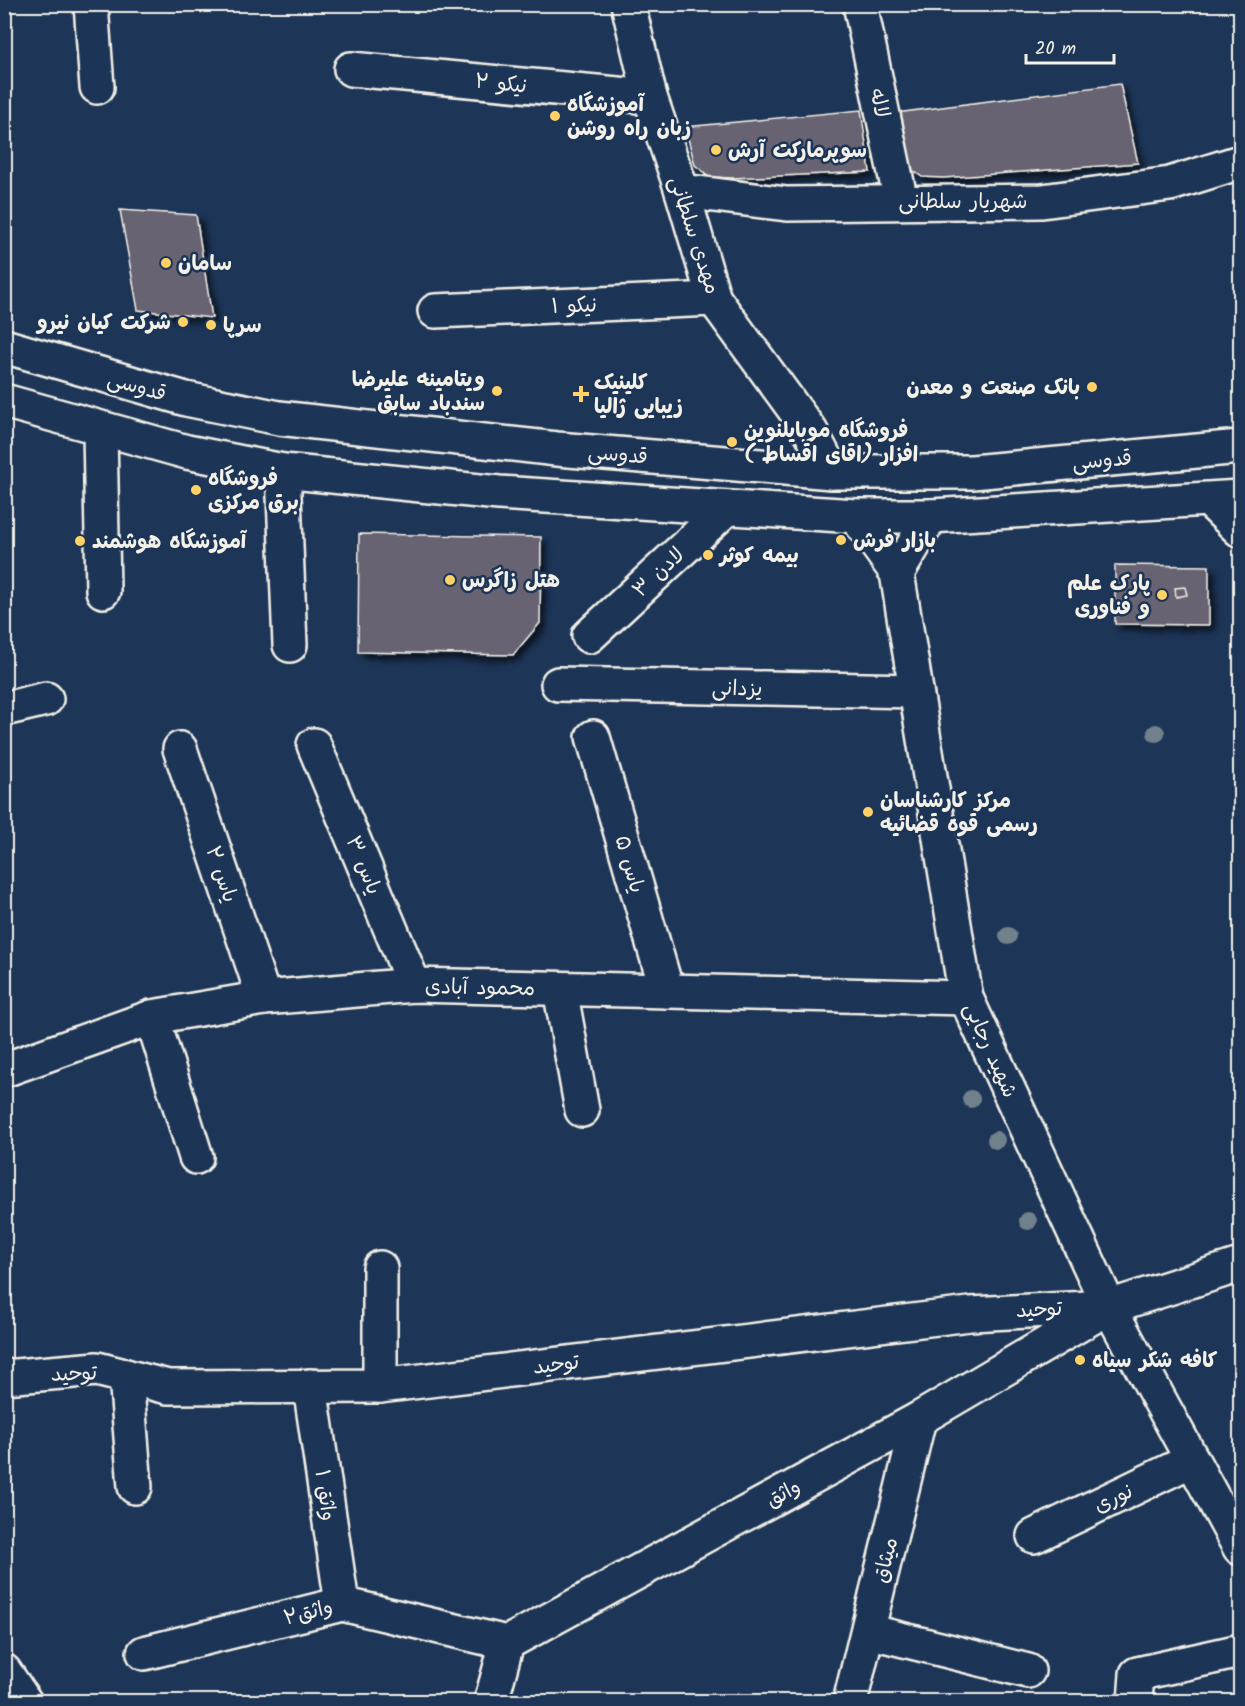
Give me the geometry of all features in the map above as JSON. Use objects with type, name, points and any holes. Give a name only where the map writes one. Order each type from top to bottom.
[{"type":"street","points":[[91,4],[97,87]]},
{"type":"street","name":"مهدی سلطانی","points":[[628,4],[650,98],[682,191],[714,299],[811,432],[832,472]]},
{"type":"street","name":"لاله","points":[[860,4],[901,202]]},
{"type":"street","name":"نیکو ۲","points":[[351,69],[650,98]]},
{"type":"street","name":"شهریار سلطانی","points":[[682,191],[787,204],[1042,201],[1170,184],[1237,172]]},
{"type":"street","name":"نیکو ۱","points":[[435,311],[714,299]]},
{"type":"street","name":"قدوسی","points":[[4,346],[186,399],[279,418],[557,449],[832,472],[972,472],[1240,447]]},
{"type":"street","points":[[4,401],[187,452],[283,471],[499,493],[856,516],[931,516],[1240,497]]},
{"type":"street","points":[[100,429],[103,591]]},
{"type":"street","points":[[283,471],[291,645]]},
{"type":"street","points":[[1209,500],[1240,530]]},
{"type":"street","name":"لادن ۳","points":[[589,636],[727,508]]},
{"type":"street","name":"شهید رجایی","points":[[856,516],[897,573],[966,998],[1109,1307],[1240,1548]]},
{"type":"street","points":[[897,573],[931,516]]},
{"type":"street","name":"یزدانی","points":[[558,684],[915,691]]},
{"type":"street","points":[[4,709],[46,699]]},
{"type":"street","name":"یاس ۵","points":[[593,736],[668,991]]},
{"type":"street","name":"یاس ۳","points":[[314,745],[414,985]]},
{"type":"street","name":"یاس ۲","points":[[180,749],[264,998]]},
{"type":"street","name":"محمود آبادی","points":[[4,1070],[152,1017],[264,998],[414,985],[966,998]]},
{"type":"street","points":[[560,989],[582,1110]]},
{"type":"street","points":[[152,1017],[196,1157]]},
{"type":"street","points":[[1109,1307],[1240,1265]]},
{"type":"street","points":[[380,1268],[380,1386]]},
{"type":"street","name":"توحید","points":[[4,1377],[98,1369],[168,1387],[380,1386],[970,1314],[1109,1307]]},
{"type":"street","name":"واثق","points":[[507,1642],[919,1419],[1109,1307]]},
{"type":"street","points":[[126,1376],[135,1487]]},
{"type":"street","name":"واثق ۱","points":[[310,1386],[342,1604]]},
{"type":"street","name":"میثاق","points":[[850,1701],[919,1419]]},
{"type":"street","name":"نوری","points":[[1034,1536],[1192,1460]]},
{"type":"street","name":"واثق۲","points":[[144,1653],[342,1604],[507,1642]]},
{"type":"street","points":[[868,1631],[1028,1671]]},
{"type":"street","points":[[491,1701],[507,1642]]},
{"type":"street","points":[[1135,1701],[1137,1674],[1240,1651]]},
{"type":"street","points":[[4,1671],[24,1701]]},
{"type":"building","points":[[1120,84],[1138,163],[943,178],[922,177],[907,166],[896,113]]},
{"type":"building","points":[[861,110],[870,172],[710,177],[695,165],[685,127]]},
{"type":"building","name":"سامان","points":[[120,210],[196,215],[212,318],[138,310]]},
{"type":"building","name":"هتل زاگرس","points":[[359,534],[541,537],[540,623],[513,655],[358,652]]},
{"type":"building","name":"پارک علم و فناوری","points":[[1115,565],[1209,566],[1209,625],[1115,624]]},
{"type":"building","points":[[1185,587],[1187,595],[1176,597],[1175,588]]},
{"type":"place","name":"آموزشگاه زبان راه روشن","points":[[555,116]]},
{"type":"place","name":"سوپرمارکت آرش","points":[[716,150]]},
{"type":"place","name":"سامان","points":[[166,263]]},
{"type":"place","name":"شرکت کیان نیرو","points":[[183,322]]},
{"type":"place","name":"سرپا","points":[[211,325]]},
{"type":"place","name":"بانک صنعت و معدن","points":[[1092,387]]},
{"type":"place","name":"ویتامینه علیرضا سندباد سابق","points":[[497,391]]},
{"type":"place","name":"کلینیک زیبایی ژالیا","points":[[581,394]]},
{"type":"place","name":"فروشگاه موبایلنوین افزار (اقای اقساط )","points":[[732,442]]},
{"type":"place","name":"فروشگاه برق مرکزی","points":[[196,490]]},
{"type":"place","name":"بازار فرش","points":[[841,540]]},
{"type":"place","name":"آموزشگاه هوشمند","points":[[80,541]]},
{"type":"place","name":"بیمه کوثر","points":[[708,555]]},
{"type":"place","name":"هتل زاگرس","points":[[450,580]]},
{"type":"place","name":"پارک علم و فناوری","points":[[1162,595]]},
{"type":"place","name":"مرکز کارشناسان رسمی قوه قضائیه","points":[[868,812]]},
{"type":"place","name":"کافه شکر سیاه","points":[[1080,1360]]}]
